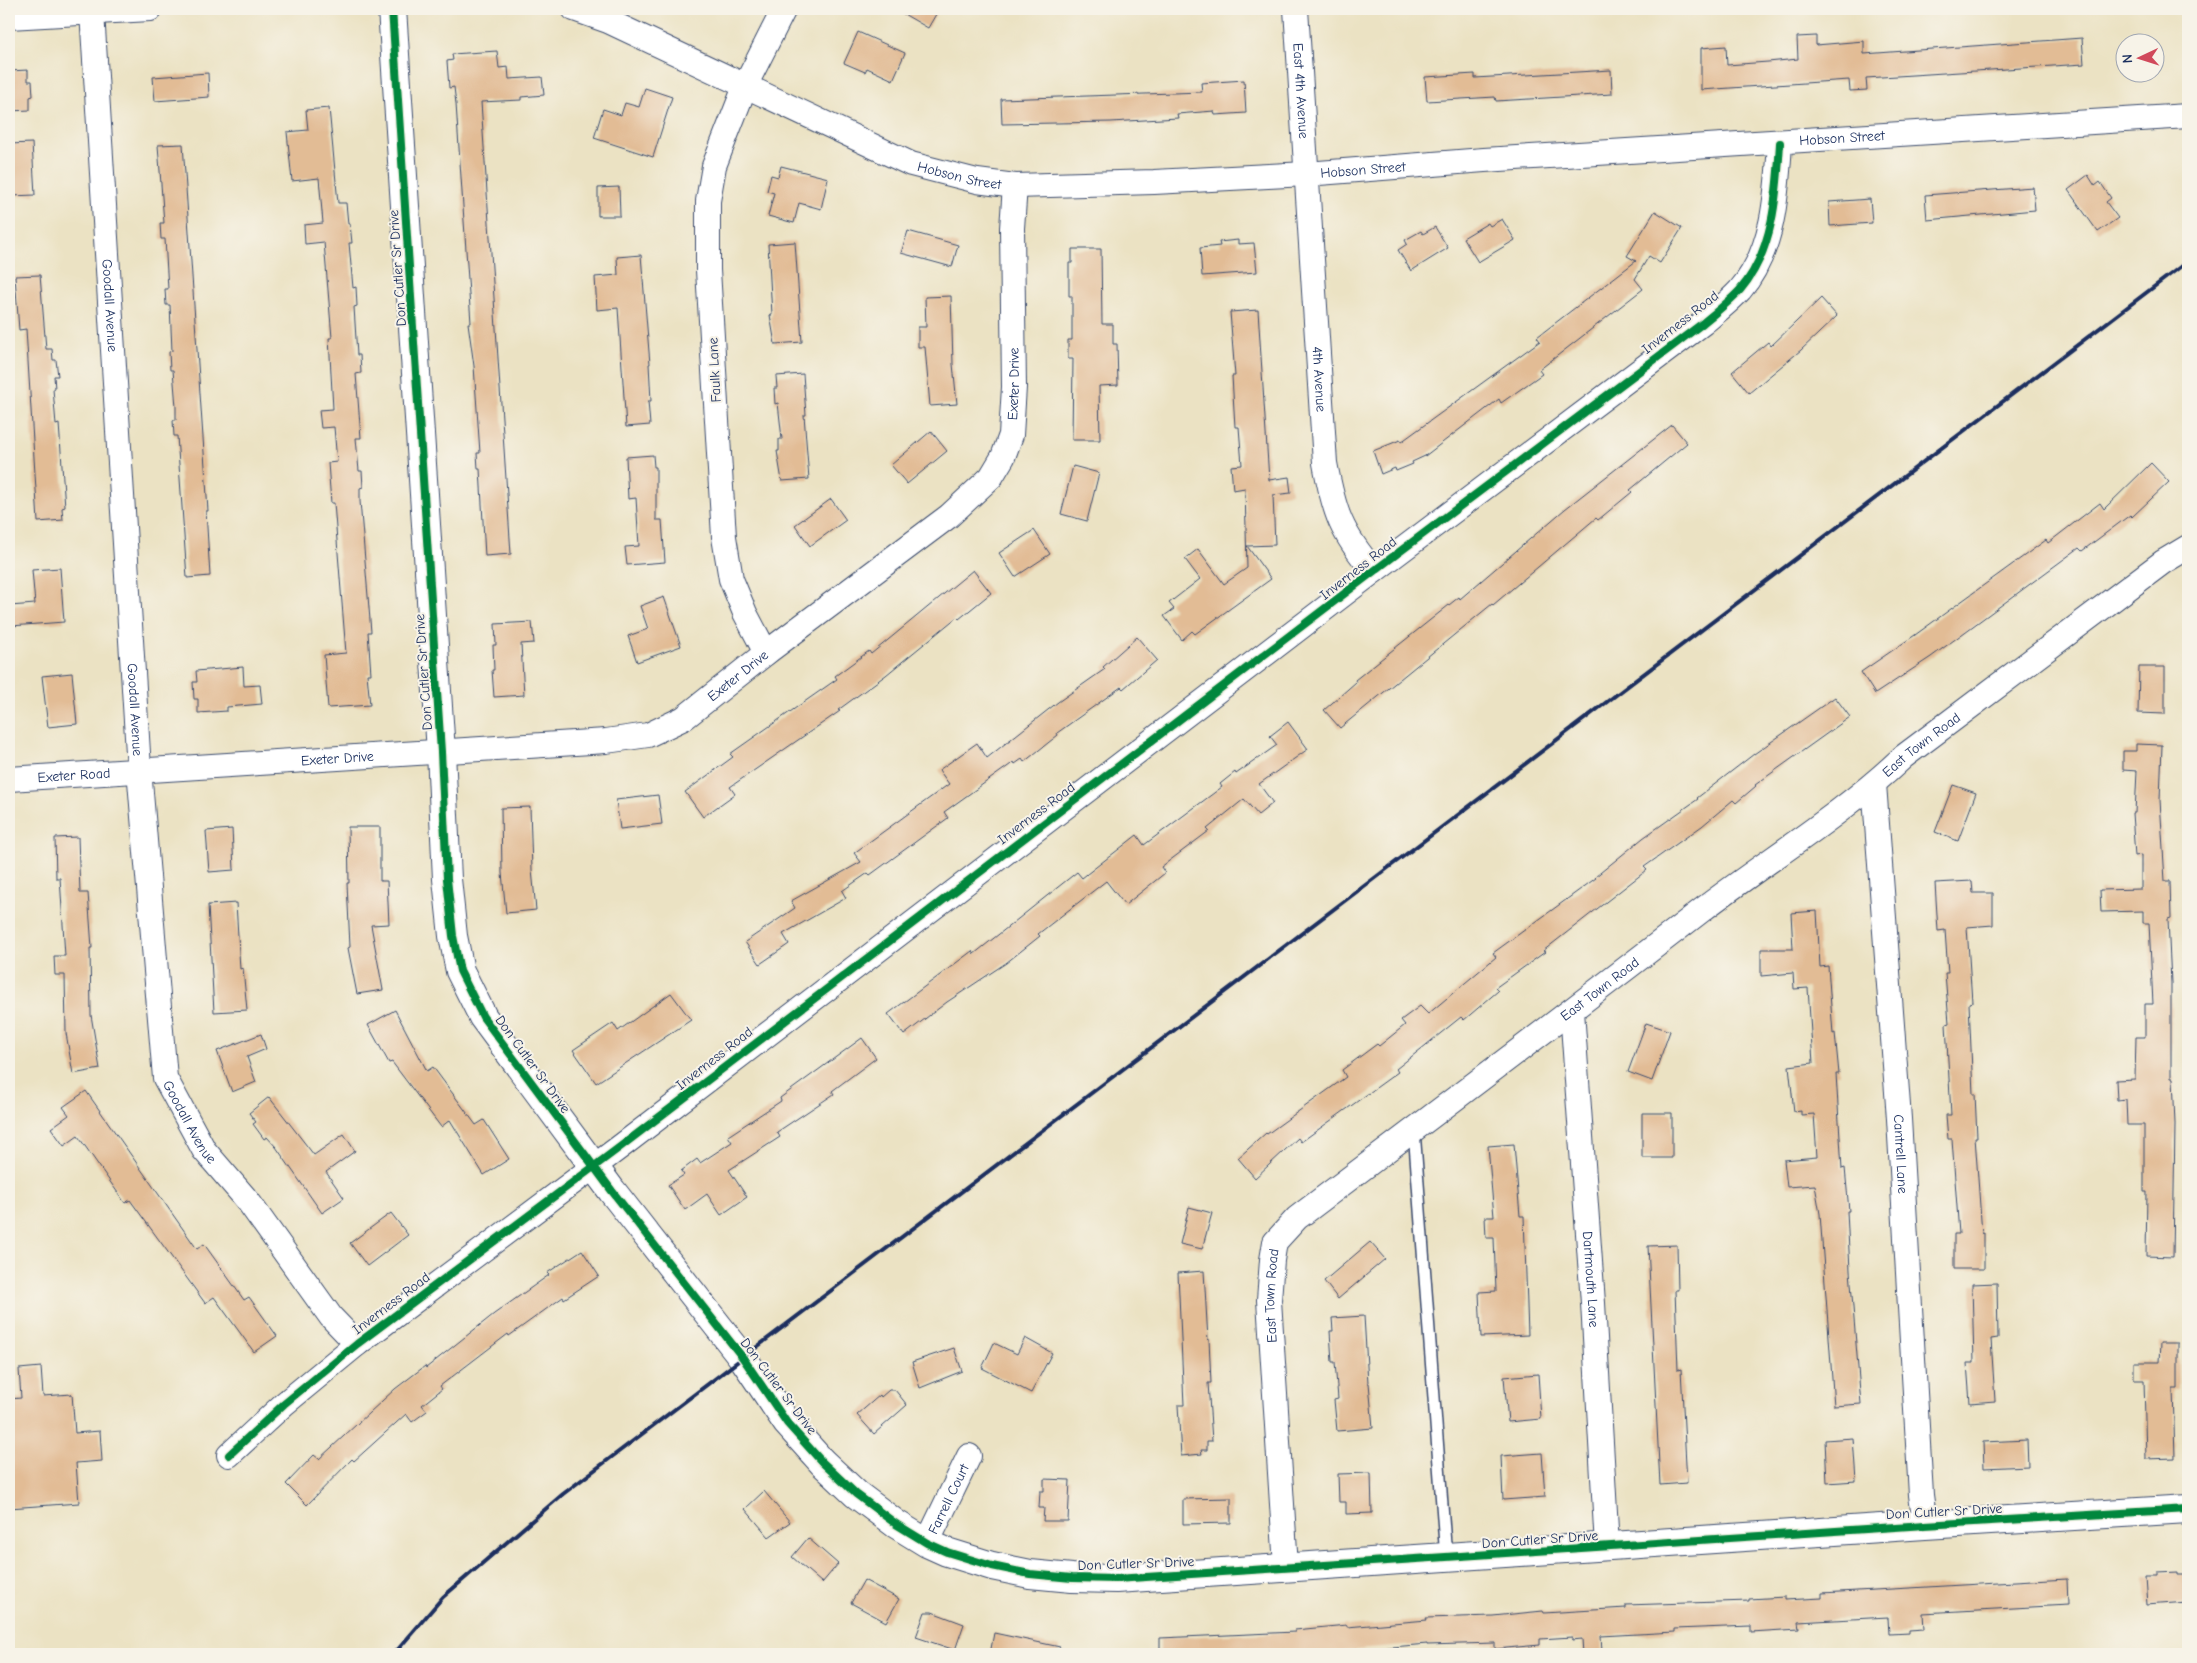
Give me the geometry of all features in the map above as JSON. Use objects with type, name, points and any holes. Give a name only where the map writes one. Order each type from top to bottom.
[{"type":"street","points":[[9,17],[150,9]]},
{"type":"street","name":"Don Cutler Sr Drive","points":[[392,9],[441,752],[447,879],[453,936],[460,971],[483,1017],[593,1166],[743,1358],[793,1430],[822,1462],[856,1494],[896,1524],[927,1543],[948,1552],[992,1566],[1030,1574],[1072,1578],[1116,1579],[1925,1524],[2188,1509]]},
{"type":"street","name":"Hobson Street","points":[[574,9],[608,20],[911,164],[977,181],[1015,186],[1154,182],[1306,174],[1484,160],[2188,116]]},
{"type":"street","name":"Faulk Lane","points":[[766,653],[745,613],[731,578],[724,538],[708,270],[708,201],[714,166],[746,84],[784,9]]},
{"type":"street","name":"East 4th Avenue","points":[[1296,9],[1306,174]]},
{"type":"street","name":"Goodall Avenue","points":[[92,12],[139,769],[164,1078],[204,1150],[248,1202],[331,1316],[357,1344]]},
{"type":"street","name":"Inverness Road","points":[[229,1455],[284,1404],[357,1344],[1374,571],[1703,324],[1740,290],[1756,264],[1766,238],[1777,191],[1780,143]]},
{"type":"street","name":"4th Avenue","points":[[1306,174],[1325,464],[1331,498],[1343,530],[1356,550],[1374,571]]},
{"type":"street","name":"Exeter Drive","points":[[139,769],[606,741],[648,735],[684,718],[766,653],[948,516],[991,477],[1003,457],[1011,435],[1014,386],[1012,237],[1015,186]]},
{"type":"street","name":"East Town Road","points":[[1286,1567],[1269,1300],[1275,1242],[1297,1218],[1704,909],[1874,784],[1903,757],[2163,562],[2188,547]]},
{"type":"street","name":"Exeter Road","points":[[9,779],[139,769]]},
{"type":"street","name":"Cantrell Lane","points":[[1874,784],[1899,1119],[1925,1524]]},
{"type":"street","name":"Dartmouth Lane","points":[[1572,1011],[1592,1283],[1607,1547]]},
{"type":"street","name":"Farrell Court","points":[[927,1543],[970,1456]]},
{"type":"lane","points":[[1414,1130],[1446,1558]]},
{"type":"building","points":[[895,9],[939,9],[928,28]]},
{"type":"building","points":[[858,32],[905,53],[893,80],[867,68],[865,72],[844,63]]},
{"type":"building","points":[[1816,36],[1816,45],[1864,41],[1864,54],[2082,38],[2084,64],[1866,78],[1867,90],[1850,91],[1849,80],[1701,90],[1701,48],[1726,46],[1727,65],[1798,59],[1797,37]]},
{"type":"building","points":[[497,51],[499,68],[508,67],[509,79],[542,77],[544,95],[521,97],[521,100],[481,102],[511,554],[485,556],[480,469],[478,469],[477,453],[480,453],[474,366],[468,323],[471,323],[456,104],[454,87],[449,88],[447,61],[453,60],[452,54]]},
{"type":"building","points":[[28,70],[28,81],[32,81],[33,96],[30,97],[30,110],[9,111],[9,71]]},
{"type":"building","points":[[1611,70],[1612,94],[1496,101],[1495,97],[1427,101],[1425,77],[1475,74],[1475,78]]},
{"type":"building","points":[[208,73],[209,97],[155,101],[153,77]]},
{"type":"building","points":[[1244,80],[1246,113],[1215,115],[1214,111],[1177,114],[1178,118],[1111,122],[1002,124],[1001,99],[1202,92],[1201,83]]},
{"type":"building","points":[[645,88],[672,97],[653,157],[594,138],[603,109],[621,115],[625,103],[639,107]]},
{"type":"building","points":[[329,108],[338,203],[346,203],[352,243],[349,243],[353,288],[356,287],[357,306],[354,307],[357,355],[360,355],[361,373],[356,374],[361,438],[356,438],[359,471],[362,471],[363,487],[360,488],[360,501],[371,632],[368,632],[371,674],[367,674],[370,705],[328,708],[324,655],[346,653],[334,503],[331,503],[328,463],[337,462],[334,427],[321,428],[319,410],[333,409],[329,338],[332,338],[324,242],[305,244],[304,225],[323,223],[319,178],[292,181],[287,132],[308,130],[306,110]]},
{"type":"building","points":[[32,143],[35,195],[11,196],[9,144]]},
{"type":"building","points":[[183,144],[208,511],[206,511],[210,576],[187,578],[177,436],[174,436],[173,420],[176,420],[176,407],[173,370],[170,370],[169,352],[172,351],[170,305],[166,305],[165,289],[168,289],[165,239],[161,239],[160,223],[164,223],[158,145]]},
{"type":"building","points":[[781,166],[828,178],[821,209],[799,203],[794,223],[768,216],[774,193],[767,191],[771,175],[778,177]]},
{"type":"building","points":[[2088,175],[2095,186],[2100,182],[2111,198],[2106,202],[2118,218],[2098,232],[2068,190]]},
{"type":"building","points":[[619,187],[620,216],[598,216],[598,188]]},
{"type":"building","points":[[2033,187],[2035,210],[1927,220],[1925,195]]},
{"type":"building","points":[[1870,199],[1872,223],[1830,226],[1829,202]]},
{"type":"building","points":[[1655,211],[1682,228],[1660,263],[1649,256],[1635,279],[1643,289],[1539,370],[1542,374],[1501,403],[1499,399],[1425,456],[1412,462],[1413,464],[1396,471],[1395,468],[1381,474],[1373,451],[1400,440],[1401,442],[1540,341],[1537,337],[1636,261],[1627,256]]},
{"type":"building","points":[[1502,219],[1515,240],[1478,262],[1463,238],[1488,223],[1490,226]]},
{"type":"building","points":[[1435,227],[1448,248],[1411,271],[1398,250],[1407,244],[1405,240],[1421,231],[1423,234]]},
{"type":"building","points":[[908,231],[958,245],[952,267],[901,253]]},
{"type":"building","points":[[1238,240],[1238,244],[1254,243],[1257,272],[1202,276],[1200,248],[1220,246],[1219,242]]},
{"type":"building","points":[[795,242],[802,342],[775,344],[770,315],[772,315],[768,244]]},
{"type":"building","points":[[1072,249],[1101,249],[1102,324],[1113,324],[1113,344],[1117,344],[1118,385],[1099,386],[1100,440],[1072,440],[1073,359],[1068,359],[1068,340],[1072,340],[1072,296],[1069,296],[1069,263],[1072,263]]},
{"type":"building","points":[[641,255],[650,364],[651,401],[648,401],[650,425],[626,427],[618,308],[597,310],[595,277],[618,275],[617,257]]},
{"type":"building","points":[[40,275],[46,349],[52,349],[53,360],[56,360],[58,376],[54,376],[55,389],[53,389],[56,425],[59,424],[65,507],[62,508],[63,520],[38,522],[26,329],[19,330],[15,276]]},
{"type":"building","points":[[951,296],[953,364],[957,404],[930,406],[925,347],[918,347],[918,327],[926,327],[925,297]]},
{"type":"building","points":[[1821,298],[1837,316],[1801,350],[1749,393],[1732,372],[1768,342],[1771,346]]},
{"type":"building","points":[[1258,310],[1269,480],[1289,477],[1291,493],[1273,495],[1275,545],[1247,546],[1271,579],[1195,634],[1192,631],[1182,640],[1164,616],[1174,609],[1169,603],[1200,579],[1185,559],[1198,549],[1224,584],[1247,568],[1245,488],[1233,490],[1231,466],[1242,465],[1239,427],[1235,427],[1232,376],[1235,376],[1230,312]]},
{"type":"building","points":[[803,374],[809,479],[782,481],[777,451],[779,451],[779,439],[782,439],[778,403],[775,404],[774,388],[777,388],[776,376]]},
{"type":"building","points":[[1672,425],[1687,443],[1630,490],[1632,492],[1598,520],[1596,518],[1493,605],[1340,728],[1324,710],[1356,682],[1355,680],[1459,597],[1460,599],[1565,509]]},
{"type":"building","points":[[931,431],[947,451],[907,484],[891,465]]},
{"type":"building","points":[[653,455],[654,467],[656,467],[656,520],[662,520],[665,562],[627,565],[625,547],[639,546],[636,498],[628,499],[626,457]]},
{"type":"building","points":[[2151,463],[2169,482],[2132,517],[2130,515],[2082,551],[2079,548],[1931,657],[1875,694],[1861,672],[2046,540],[2048,543],[2100,503],[2104,509]]},
{"type":"building","points":[[1073,466],[1099,473],[1087,521],[1061,514]]},
{"type":"building","points":[[831,499],[846,520],[810,546],[795,525]]},
{"type":"building","points":[[1034,530],[1050,554],[1015,577],[999,553]]},
{"type":"building","points":[[60,568],[64,622],[11,626],[10,606],[35,604],[32,570]]},
{"type":"building","points":[[973,570],[991,593],[959,619],[957,617],[886,675],[838,710],[840,711],[730,787],[735,794],[703,817],[685,792],[733,757],[730,754],[837,679],[835,676],[869,651],[871,654]]},
{"type":"building","points":[[664,597],[681,646],[637,662],[628,636],[648,629],[640,606]]},
{"type":"building","points":[[532,622],[534,643],[521,644],[524,695],[494,697],[492,670],[494,670],[493,645],[496,645],[495,624]]},
{"type":"building","points":[[1137,637],[1157,660],[1123,689],[1121,687],[1057,733],[1058,735],[1024,762],[1022,759],[1015,764],[1014,762],[944,812],[948,818],[870,875],[868,873],[842,891],[846,898],[783,934],[789,944],[760,964],[745,942],[795,908],[791,901],[861,862],[854,853],[949,784],[939,770],[977,743],[987,758],[1058,702],[1105,669],[1103,667]]},
{"type":"building","points":[[243,667],[244,686],[260,685],[262,704],[227,707],[227,711],[198,713],[198,699],[194,699],[193,682],[197,682],[196,671]]},
{"type":"building","points":[[2139,667],[2165,667],[2165,714],[2138,713]]},
{"type":"building","points":[[72,673],[77,724],[48,727],[42,676]]},
{"type":"building","points":[[1835,697],[1850,717],[1755,785],[1736,803],[1733,800],[1702,826],[1644,867],[1647,870],[1543,951],[1545,952],[1495,988],[1498,991],[1464,1020],[1461,1017],[1396,1069],[1398,1072],[1301,1142],[1298,1138],[1255,1178],[1238,1158],[1266,1133],[1346,1077],[1342,1070],[1377,1044],[1379,1046],[1405,1025],[1401,1020],[1420,1006],[1428,1014],[1496,957],[1493,953],[1596,878],[1643,838],[1698,799],[1754,754]]},
{"type":"building","points":[[1288,722],[1308,749],[1259,784],[1273,803],[1258,815],[1244,799],[1207,829],[1209,831],[1161,867],[1165,873],[1125,905],[1106,881],[1038,934],[1040,936],[1006,963],[947,1002],[904,1035],[888,1014],[972,951],[974,954],[1077,872],[1082,878],[1137,835],[1144,845],[1222,787],[1220,784],[1235,772],[1236,774],[1277,745],[1270,736]]},
{"type":"building","points":[[2136,744],[2162,745],[2160,800],[2165,881],[2170,881],[2171,918],[2168,919],[2171,983],[2171,1078],[2173,1078],[2175,1124],[2173,1257],[2146,1256],[2147,1192],[2144,1192],[2144,1125],[2127,1125],[2126,1099],[2117,1100],[2116,1080],[2135,1079],[2136,1037],[2145,1037],[2145,1004],[2153,1004],[2149,923],[2143,923],[2143,911],[2101,912],[2100,890],[2141,889],[2141,855],[2135,856],[2132,813],[2135,813],[2137,771],[2123,770],[2123,751],[2136,751]]},
{"type":"building","points":[[1953,785],[1976,793],[1958,841],[1935,832]]},
{"type":"building","points":[[658,795],[662,824],[620,829],[616,800]]},
{"type":"building","points":[[530,807],[532,870],[536,910],[506,913],[502,873],[501,808]]},
{"type":"building","points":[[348,827],[380,827],[380,881],[387,881],[389,924],[371,925],[383,990],[357,994],[348,948],[350,947],[347,883],[349,883]]},
{"type":"building","points":[[232,829],[234,870],[209,872],[206,831]]},
{"type":"building","points":[[78,837],[80,893],[88,893],[92,948],[90,948],[91,1015],[100,1069],[73,1074],[66,1033],[65,975],[55,975],[54,956],[65,956],[60,878],[56,878],[55,838]]},
{"type":"building","points":[[1972,881],[1973,893],[1993,893],[1993,925],[1967,927],[1972,1002],[1969,1003],[1977,1137],[1975,1137],[1982,1234],[1984,1233],[1984,1269],[1954,1269],[1954,1234],[1959,1234],[1952,1139],[1948,1139],[1946,1115],[1951,1115],[1946,1024],[1949,1023],[1945,973],[1948,973],[1945,930],[1938,931],[1935,883]]},
{"type":"building","points":[[236,903],[240,969],[243,968],[247,1010],[214,1012],[208,905]]},
{"type":"building","points":[[1817,911],[1820,967],[1828,966],[1833,1034],[1835,1033],[1839,1074],[1836,1074],[1842,1169],[1845,1168],[1849,1211],[1847,1211],[1850,1271],[1861,1404],[1834,1406],[1820,1214],[1815,1185],[1787,1187],[1784,1160],[1817,1157],[1814,1114],[1801,1115],[1801,1111],[1794,1112],[1789,1066],[1813,1063],[1808,988],[1794,989],[1793,973],[1761,976],[1761,949],[1793,949],[1791,913]]},
{"type":"building","points":[[671,993],[691,1020],[596,1083],[573,1050],[613,1023],[618,1031]]},
{"type":"building","points":[[395,1010],[427,1071],[433,1067],[476,1125],[484,1120],[509,1159],[484,1175],[450,1120],[441,1127],[392,1062],[389,1063],[368,1025]]},
{"type":"building","points":[[1646,1023],[1670,1031],[1652,1081],[1628,1072]]},
{"type":"building","points":[[261,1034],[266,1049],[247,1057],[256,1082],[232,1092],[217,1051]]},
{"type":"building","points":[[862,1038],[876,1058],[832,1091],[834,1094],[777,1132],[780,1137],[729,1170],[747,1197],[721,1215],[707,1194],[685,1210],[668,1185],[684,1175],[681,1171],[697,1159],[700,1163],[732,1142],[728,1136],[781,1101],[780,1098]]},
{"type":"building","points":[[86,1091],[197,1249],[204,1244],[244,1300],[249,1297],[277,1336],[254,1352],[214,1297],[205,1303],[130,1200],[125,1203],[78,1136],[64,1146],[51,1128],[69,1115],[63,1107]]},
{"type":"building","points":[[269,1097],[314,1155],[344,1134],[355,1151],[326,1172],[344,1198],[322,1213],[276,1147],[267,1137],[264,1139],[253,1124],[256,1122],[249,1113]]},
{"type":"building","points":[[1642,1113],[1672,1113],[1672,1158],[1642,1158]]},
{"type":"building","points":[[1514,1144],[1520,1216],[1524,1216],[1528,1335],[1481,1337],[1479,1292],[1496,1291],[1494,1238],[1486,1238],[1485,1217],[1494,1217],[1488,1146]]},
{"type":"building","points":[[1189,1207],[1212,1213],[1202,1249],[1180,1244]]},
{"type":"building","points":[[391,1213],[408,1235],[367,1266],[350,1243]]},
{"type":"building","points":[[1370,1242],[1385,1259],[1338,1299],[1324,1281]]},
{"type":"building","points":[[1677,1245],[1678,1290],[1675,1290],[1678,1370],[1681,1369],[1687,1483],[1660,1485],[1648,1246]]},
{"type":"building","points":[[582,1250],[599,1276],[564,1299],[563,1297],[509,1336],[508,1334],[440,1386],[442,1389],[422,1405],[427,1411],[412,1422],[406,1414],[354,1461],[352,1459],[307,1505],[286,1484],[314,1455],[319,1459],[395,1389],[425,1366],[426,1368],[494,1314],[549,1275],[547,1273]]},
{"type":"building","points":[[1204,1271],[1209,1339],[1211,1383],[1208,1383],[1212,1441],[1207,1441],[1207,1450],[1201,1450],[1202,1454],[1181,1456],[1178,1405],[1184,1405],[1178,1273]]},
{"type":"building","points":[[1997,1283],[1998,1338],[1991,1339],[1995,1401],[1970,1403],[1967,1363],[1974,1363],[1972,1284]]},
{"type":"building","points":[[1364,1316],[1373,1428],[1337,1431],[1334,1400],[1338,1399],[1335,1362],[1332,1362],[1330,1331],[1333,1331],[1332,1318]]},
{"type":"building","points":[[1025,1338],[1052,1353],[1031,1393],[982,1368],[994,1343],[1017,1354]]},
{"type":"building","points":[[2160,1343],[2178,1343],[2178,1389],[2173,1389],[2175,1458],[2146,1459],[2144,1380],[2134,1380],[2134,1362],[2159,1362]]},
{"type":"building","points":[[954,1348],[962,1371],[920,1388],[912,1362]]},
{"type":"building","points":[[41,1367],[43,1396],[72,1394],[75,1433],[100,1431],[102,1461],[76,1463],[79,1503],[9,1508],[9,1399],[21,1398],[19,1369]]},
{"type":"building","points":[[1538,1374],[1541,1419],[1508,1422],[1504,1377]]},
{"type":"building","points":[[889,1390],[895,1390],[907,1405],[874,1434],[857,1415],[880,1395],[881,1397]]},
{"type":"building","points":[[1853,1438],[1856,1481],[1827,1483],[1825,1440]]},
{"type":"building","points":[[2027,1440],[2028,1466],[1984,1468],[1983,1442]]},
{"type":"building","points":[[1542,1453],[1545,1497],[1503,1500],[1501,1456]]},
{"type":"building","points":[[1371,1473],[1372,1513],[1346,1514],[1346,1502],[1339,1502],[1338,1474]]},
{"type":"building","points":[[1044,1479],[1070,1480],[1068,1521],[1043,1521],[1044,1508],[1039,1508],[1040,1491],[1044,1491]]},
{"type":"building","points":[[764,1491],[790,1522],[769,1537],[745,1509]]},
{"type":"building","points":[[1231,1498],[1231,1523],[1183,1524],[1183,1499]]},
{"type":"building","points":[[808,1538],[838,1564],[822,1583],[792,1557]]},
{"type":"building","points":[[2178,1572],[2178,1574],[2188,1574],[2188,1602],[2147,1605],[2145,1576],[2157,1576],[2157,1573]]},
{"type":"building","points":[[2067,1579],[2068,1605],[1923,1613],[1924,1629],[1909,1630],[1909,1633],[1889,1634],[1888,1617],[1798,1622],[1799,1629],[1751,1632],[1751,1626],[1675,1629],[1675,1632],[1601,1636],[1602,1652],[1583,1654],[1582,1639],[1572,1640],[1572,1637],[1540,1639],[1540,1645],[1495,1649],[1495,1643],[1427,1644],[1311,1654],[1160,1654],[1160,1638],[1295,1632],[1295,1630],[1347,1625],[1347,1627],[1427,1620],[1426,1618],[1626,1608],[1626,1605],[1749,1601],[1749,1599],[1785,1597],[1785,1600],[1822,1598],[1822,1593]]},
{"type":"building","points":[[864,1580],[899,1599],[886,1622],[851,1603]]},
{"type":"building","points":[[925,1612],[932,1612],[964,1624],[955,1650],[916,1637]]},
{"type":"building","points":[[994,1633],[1060,1647],[1059,1654],[990,1654]]},
{"type":"railway","points":[[394,1654],[443,1597],[563,1494],[2188,261]]},
{"type":"cycle path","points":[[392,9],[441,752],[447,879],[453,936],[460,971],[483,1017],[612,1191],[743,1358],[787,1423],[822,1462],[856,1494],[896,1524],[927,1543],[947,1552],[992,1566],[1030,1574],[1072,1578],[1116,1579],[2188,1509]]},
{"type":"cycle path","points":[[229,1455],[284,1404],[357,1344],[620,1147],[1374,571],[1703,323],[1740,290],[1760,257],[1772,220],[1780,143]]}]
